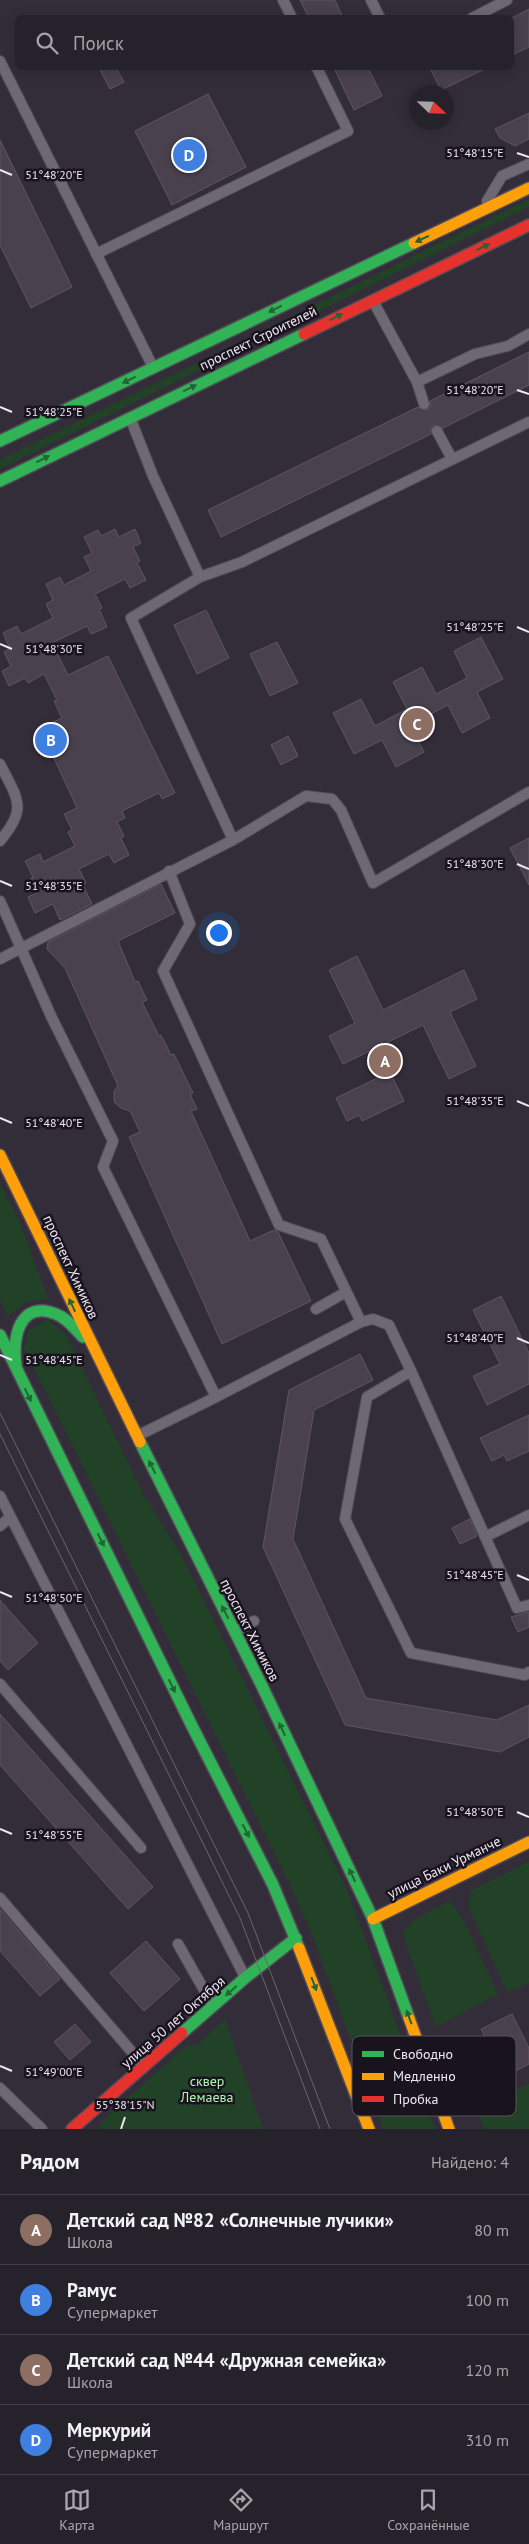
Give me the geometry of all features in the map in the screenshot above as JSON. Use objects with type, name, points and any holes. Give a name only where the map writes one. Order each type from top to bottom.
[{"type":"main road","name":"проспект Строителей","points":[[0,441],[529,188]]},
{"type":"main road","name":"проспект Строителей","points":[[0,481],[130,416],[529,224]]},
{"type":"main road","name":"проспект Химиков","points":[[0,1155],[136,1437],[235,1632],[373,1919],[415,2036]]},
{"type":"main road","points":[[16,1369],[14,1341],[17,1330],[25,1318],[36,1312],[46,1311],[58,1314],[90,1343]]},
{"type":"main road","points":[[0,1335],[273,1885],[296,1938],[352,2083]]},
{"type":"main road","name":"улица Баки Урманче","points":[[373,1919],[529,1842]]},
{"type":"main road","name":"улица 50 лет Октября","points":[[78,2127],[245,1978],[296,1938]]},
{"type":"main road","points":[[365,2116],[370,2129]]},
{"type":"main road","name":"проспект Химиков","points":[[444,2116],[449,2129]]},
{"type":"lane","points":[[283,0],[290,15]]},
{"type":"lane","points":[[371,0],[378,15]]},
{"type":"lane","points":[[478,15],[507,0]]},
{"type":"lane","points":[[0,61],[154,368]]},
{"type":"lane","points":[[96,254],[348,131],[317,70]]},
{"type":"lane","points":[[481,211],[502,176],[529,164]]},
{"type":"lane","points":[[372,300],[416,382],[424,404]]},
{"type":"lane","points":[[416,382],[475,354],[508,346],[529,334]]},
{"type":"lane","points":[[130,416],[153,476],[200,577]]},
{"type":"lane","points":[[233,840],[131,618],[200,577],[242,562],[529,422]]},
{"type":"lane","points":[[437,431],[452,459]]},
{"type":"lane","points":[[0,764],[18,802],[19,812],[1,837]]},
{"type":"lane","points":[[0,959],[169,871],[233,840],[306,796],[332,798],[341,810],[373,883],[529,792]]},
{"type":"lane","points":[[169,871],[190,924],[163,972],[279,1225],[321,1239],[361,1322]]},
{"type":"lane","points":[[0,901],[51,1016],[113,1141],[103,1167],[216,1397]]},
{"type":"lane","points":[[316,1309],[346,1292]]},
{"type":"lane","points":[[136,1437],[361,1322],[373,1319],[389,1325],[517,1608],[529,1605]]},
{"type":"lane","points":[[411,1371],[367,1397],[345,1519],[411,1654],[525,1674],[529,1672]]},
{"type":"lane","points":[[0,1496],[245,1978]]},
{"type":"lane","points":[[485,1537],[529,1515]]},
{"type":"lane","points":[[0,1526],[10,1517]]},
{"type":"lane","points":[[235,1632],[254,1621]]},
{"type":"lane","points":[[0,1684],[141,1848]]},
{"type":"lane","points":[[0,1898],[145,2066]]},
{"type":"lane","points":[[178,1944],[213,2006]]},
{"type":"lane","points":[[0,2088],[42,2129]]},
{"type":"green space","points":[[529,199],[529,207],[0,469],[0,460]]},
{"type":"green space","points":[[0,1184],[19,1221],[48,1299],[26,1302],[8,1316],[0,1300]]},
{"type":"green space","points":[[48,1320],[66,1335],[143,1494],[181,1555],[347,1890],[401,2036],[352,2036],[352,2043],[311,1932],[293,1891],[24,1348],[28,1330]]},
{"type":"green space","points":[[529,1862],[529,1983],[508,1993],[469,1908],[470,1891]]},
{"type":"green space","points":[[450,1901],[464,1921],[498,1994],[436,2027],[403,1935],[410,1924],[416,1919]]},
{"type":"green space","name":"сквер Лемаева","points":[[225,2019],[263,2129],[100,2129],[100,2123],[187,2045],[196,2046]]},
{"type":"green space","points":[[529,2084],[529,2129],[484,2129],[479,2116],[516,2116],[516,2090]]},
{"type":"green space","points":[[379,2116],[430,2116],[435,2129],[384,2129]]},
{"type":"building","points":[[300,0],[335,0],[342,15],[308,15]]},
{"type":"building","points":[[529,9],[529,47],[514,54],[514,17]]},
{"type":"building","points":[[100,70],[117,70],[124,82],[110,89]]},
{"type":"building","points":[[335,70],[369,70],[382,96],[354,110]]},
{"type":"building","points":[[431,70],[483,70],[451,85],[438,85]]},
{"type":"building","points":[[208,94],[246,167],[172,205],[135,131]]},
{"type":"building","points":[[529,113],[529,139],[515,146],[500,138],[495,129]]},
{"type":"building","points":[[0,140],[72,287],[31,308],[0,245]]},
{"type":"building","points":[[529,352],[529,385],[443,428],[434,425],[431,428],[431,434],[221,537],[208,510],[418,407],[427,410],[431,406],[430,401]]},
{"type":"building","points":[[115,529],[119,537],[135,529],[141,543],[133,547],[140,561],[137,563],[146,580],[130,588],[125,579],[95,594],[102,608],[99,609],[107,627],[91,634],[87,626],[52,643],[68,675],[108,656],[175,793],[162,799],[159,793],[122,811],[125,818],[117,822],[124,836],[121,838],[129,855],[114,863],[109,854],[79,869],[86,883],[83,885],[92,904],[60,920],[53,904],[35,913],[28,897],[37,893],[30,879],[33,877],[25,861],[40,854],[43,862],[75,846],[68,832],[72,830],[64,814],[77,808],[40,728],[62,718],[54,701],[57,700],[44,674],[28,683],[25,678],[9,686],[2,671],[11,666],[4,652],[10,649],[3,633],[17,626],[21,634],[53,618],[46,604],[53,600],[46,584],[60,577],[64,585],[91,571],[84,557],[92,553],[84,537],[98,530],[101,536]]},
{"type":"building","points":[[206,610],[229,658],[197,674],[174,625]]},
{"type":"building","points":[[481,637],[503,679],[477,692],[490,718],[462,733],[448,705],[410,725],[424,752],[396,767],[382,740],[354,754],[333,713],[361,699],[375,726],[407,709],[393,682],[422,667],[436,694],[467,678],[454,651]]},
{"type":"building","points":[[277,642],[298,683],[270,696],[250,654]]},
{"type":"building","points":[[288,736],[298,756],[281,765],[271,745]]},
{"type":"building","points":[[529,838],[529,885],[510,848]]},
{"type":"building","points":[[161,884],[175,913],[118,941],[135,982],[138,981],[147,1000],[142,1002],[159,1036],[161,1035],[171,1055],[174,1054],[193,1093],[190,1094],[197,1109],[191,1111],[250,1241],[274,1230],[278,1232],[311,1301],[222,1344],[129,1137],[140,1132],[130,1111],[121,1108],[114,1102],[114,1091],[118,1086],[65,968],[47,949],[48,942]]},
{"type":"building","points":[[357,956],[383,1010],[464,970],[477,999],[450,1012],[476,1066],[449,1079],[423,1025],[343,1064],[329,1036],[355,1023],[329,970]]},
{"type":"building","points":[[390,1072],[404,1101],[362,1121],[359,1115],[347,1121],[336,1098]]},
{"type":"building","points":[[501,1296],[529,1353],[529,1384],[487,1405],[473,1376],[500,1364],[473,1310]]},
{"type":"building","points":[[360,1354],[373,1380],[314,1410],[293,1539],[366,1698],[497,1720],[529,1705],[529,1737],[500,1752],[345,1725],[263,1547],[289,1390]]},
{"type":"building","points":[[529,1415],[529,1451],[507,1461],[504,1455],[492,1461],[480,1438]]},
{"type":"building","points":[[470,1519],[477,1536],[460,1544],[452,1528]]},
{"type":"building","points":[[0,1600],[38,1643],[8,1670],[0,1661]]},
{"type":"building","points":[[529,1612],[529,1627],[518,1632],[511,1617]]},
{"type":"building","points":[[0,1714],[153,1887],[128,1909],[0,1765]]},
{"type":"building","points":[[0,1909],[60,1979],[40,1996],[0,1951]]},
{"type":"building","points":[[146,1941],[180,1979],[144,2011],[110,1973]]},
{"type":"building","points":[[512,2014],[529,2048],[529,2064],[516,2071],[516,2036],[484,2036],[481,2029]]},
{"type":"building","points":[[75,2024],[91,2042],[70,2060],[54,2042]]},
{"type":"tram line","points":[[0,1413],[248,1913],[330,2129]]},
{"type":"tram line","points":[[0,1434],[240,1918],[320,2129]]},
{"type":"traffic: fast","points":[[0,441],[414,243]]},
{"type":"traffic: fast","points":[[0,481],[304,334]]},
{"type":"traffic: fast","points":[[16,1365],[15,1344],[17,1333],[26,1317],[34,1312],[43,1311],[64,1318],[83,1337]]},
{"type":"traffic: fast","points":[[0,1335],[192,1726],[273,1885],[299,1948]]},
{"type":"traffic: fast","points":[[140,1442],[262,1686],[373,1919],[409,2018]]},
{"type":"traffic: fast","points":[[182,2033],[245,1978],[296,1938]]},
{"type":"traffic: slow","points":[[414,243],[529,188]]},
{"type":"traffic: slow","points":[[0,1155],[140,1442]]},
{"type":"traffic: slow","points":[[373,1919],[529,1842]]},
{"type":"traffic: slow","points":[[299,1948],[352,2085]]},
{"type":"traffic: slow","points":[[409,2018],[415,2036]]},
{"type":"traffic: slow","points":[[364,2116],[369,2129]]},
{"type":"traffic: slow","points":[[444,2116],[449,2129]]},
{"type":"traffic: jam","points":[[304,334],[529,225]]},
{"type":"traffic: jam","points":[[72,2129],[182,2033]]},
{"type":"place","name":"Меркурий","points":[[189,155]]},
{"type":"place","name":"Детский сад №44 «Дружная семейка»","points":[[417,724]]},
{"type":"place","name":"Рамус","points":[[51,740]]},
{"type":"place","name":"Детский сад №82 «Солнечные лучики»","points":[[385,1061]]}]
